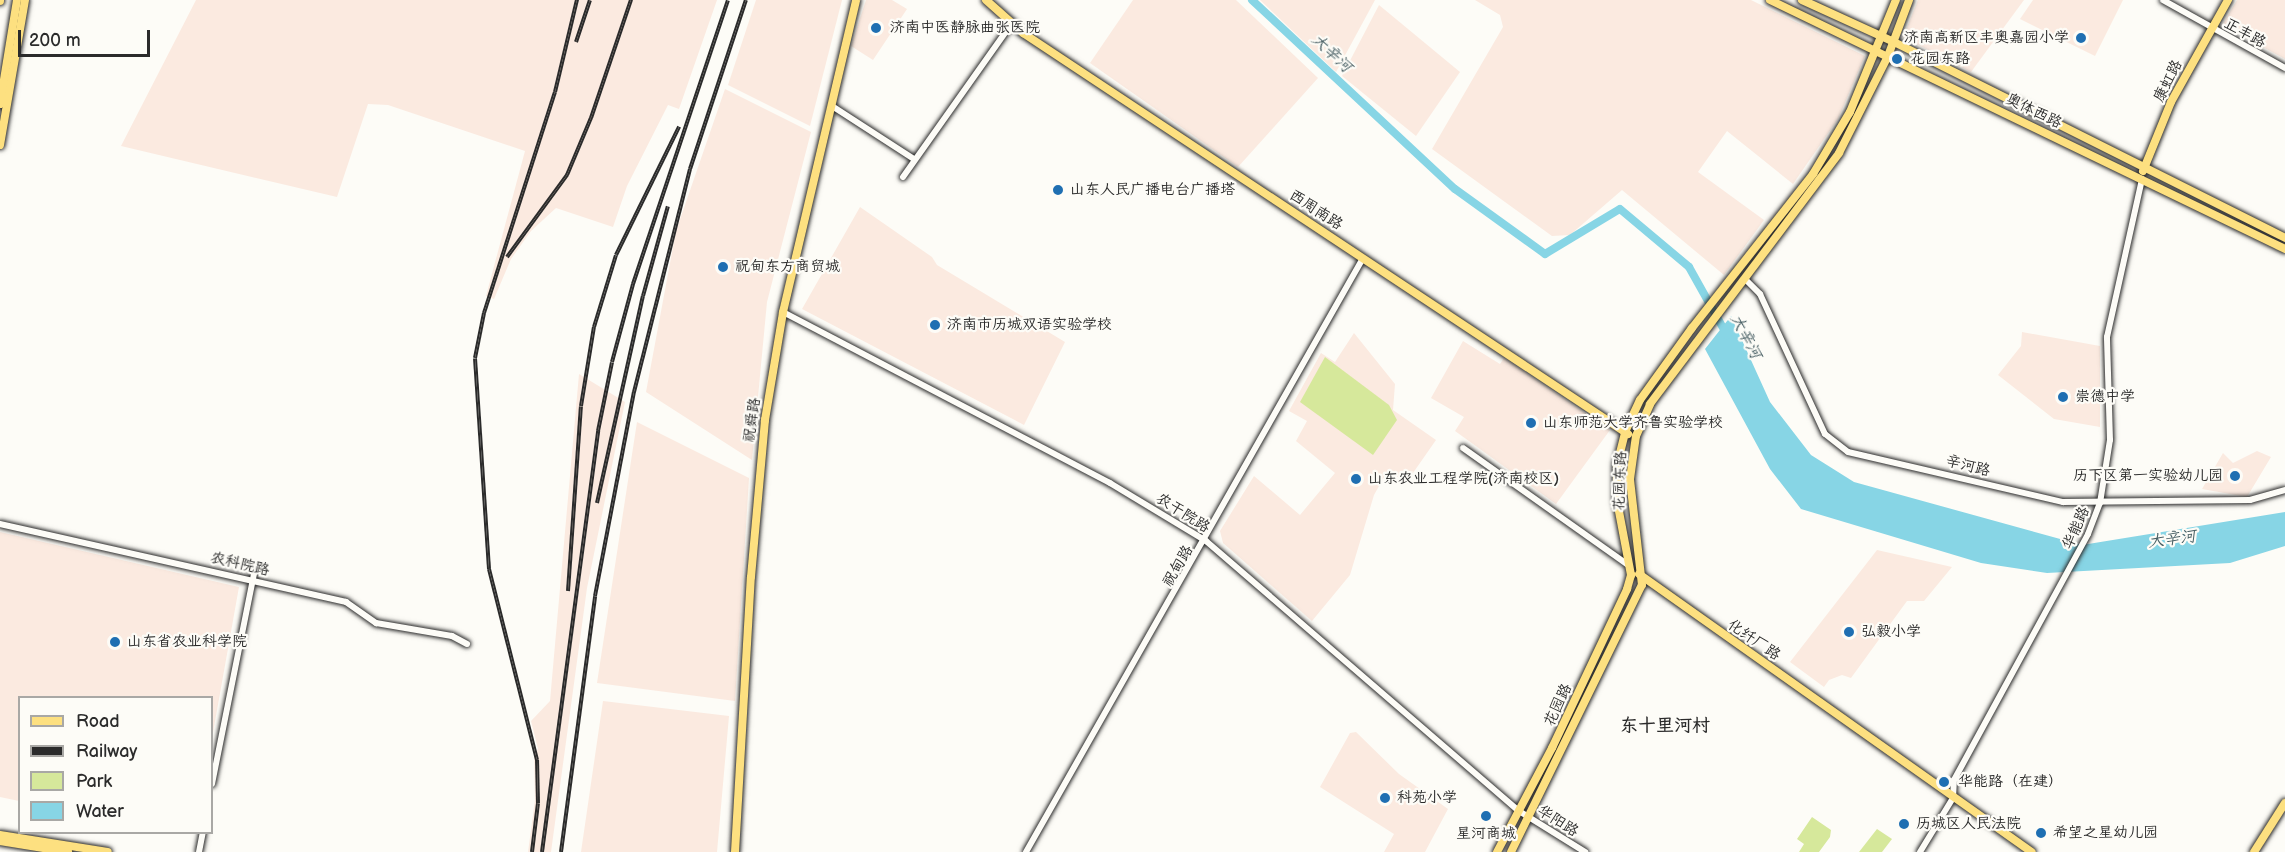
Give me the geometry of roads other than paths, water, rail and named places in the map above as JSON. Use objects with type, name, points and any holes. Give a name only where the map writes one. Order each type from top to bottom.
[{"type":"highway","points":[[0,77],[12,0]]},
{"type":"highway","points":[[0,104],[17,0]]},
{"type":"main road","points":[[0,146],[3,114],[25,0]]},
{"type":"main road","name":"祝舜路","points":[[735,852],[758,473],[783,312],[856,0]]},
{"type":"main road","name":"西周南路","points":[[986,0],[1012,23],[1625,432],[1636,436]]},
{"type":"main road","name":"奥体西路","points":[[1770,0],[2285,249]]},
{"type":"main road","name":"奥体西路","points":[[1802,0],[1892,41],[2143,169],[2285,238]]},
{"type":"main road","name":"花园东路","points":[[1628,565],[1617,501],[1617,465],[1625,432],[1640,400],[1692,328],[1813,174],[1850,112],[1896,0]]},
{"type":"main road","name":"花园东路","points":[[1641,576],[1630,499],[1636,436],[1650,404],[1698,339],[1746,280],[1839,153],[1888,56],[1909,0]]},
{"type":"main road","name":"康虹路","points":[[2142,178],[2143,169],[2171,102],[2228,0]]},
{"type":"main road","name":"化纤厂路","points":[[1628,565],[2032,852]]},
{"type":"main road","name":"花园路","points":[[1497,852],[1627,589],[1628,565]]},
{"type":"main road","name":"花园路","points":[[1511,852],[1637,596],[1641,576]]},
{"type":"main road","points":[[2254,852],[2285,803]]},
{"type":"main road","points":[[0,835],[108,852]]},
{"type":"main road","points":[[0,842],[68,852]]},
{"type":"street","name":"正丰路","points":[[2163,0],[2285,68]]},
{"type":"street","points":[[903,177],[1012,23]]},
{"type":"street","points":[[832,106],[914,159]]},
{"type":"street","name":"华能路","points":[[1920,852],[1953,798],[1954,780],[2085,541],[2100,504],[2110,440],[2107,337],[2142,178]]},
{"type":"street","name":"祝甸路","points":[[1026,852],[1206,541],[1363,258]]},
{"type":"street","name":"辛河路","points":[[1746,280],[1760,294],[1816,417],[1835,445],[1848,452],[2063,502],[2100,504],[2172,499],[2250,501],[2285,490]]},
{"type":"street","name":"农干院路","points":[[783,312],[1110,483],[1206,541],[1519,811]]},
{"type":"street","name":"化纤厂路","points":[[1463,448],[1628,565]]},
{"type":"street","name":"农科院路","points":[[0,524],[250,578],[346,602],[376,623],[452,636],[467,644]]},
{"type":"street","points":[[213,779],[250,578],[255,569]]},
{"type":"street","name":"华阳路","points":[[1519,811],[1585,852]]},
{"type":"street","points":[[199,852],[202,834]]},
{"type":"water","points":[[1731,316],[1770,402],[1811,455],[1854,482],[2082,545],[2285,512],[2285,546],[2230,563],[2047,573],[1981,563],[1801,509],[1770,469],[1705,349]]},
{"type":"waterway","name":"大辛河","points":[[1252,0],[1455,189],[1545,254],[1620,209],[1689,267],[1727,335]]},
{"type":"railway","points":[[532,852],[538,803],[537,760],[489,569],[475,358],[484,313],[555,92],[577,0]]},
{"type":"railway","points":[[576,42],[590,0]]},
{"type":"railway","points":[[507,257],[567,175],[591,118],[631,0]]},
{"type":"railway","points":[[542,852],[598,431],[612,362],[633,284],[728,0]]},
{"type":"railway","points":[[561,852],[595,596],[634,392],[690,169],[746,0]]},
{"type":"railway","points":[[568,591],[581,406],[594,327],[616,255],[679,127]]},
{"type":"railway","points":[[597,503],[643,296],[668,206]]},
{"type":"place","name":"济南中医静脉曲张医院","points":[[876,28]]},
{"type":"place","name":"济南高新区丰奥嘉园小学","points":[[2081,38]]},
{"type":"place","name":"花园东路","points":[[1897,59]]},
{"type":"place","name":"山东人民广播电台广播塔","points":[[1058,190]]},
{"type":"place","name":"祝甸东方商贸城","points":[[723,267]]},
{"type":"place","name":"济南市历城双语实验学校","points":[[935,325]]},
{"type":"place","name":"崇德中学","points":[[2063,397]]},
{"type":"place","name":"山东师范大学齐鲁实验学校","points":[[1531,423]]},
{"type":"place","name":"历下区第一实验幼儿园","points":[[2235,476]]},
{"type":"place","name":"山东农业工程学院(济南校区)","points":[[1356,479]]},
{"type":"place","name":"弘毅小学","points":[[1849,632]]},
{"type":"place","name":"山东省农业科学院","points":[[115,642]]},
{"type":"place","name":"华能路（在建）","points":[[1944,782]]},
{"type":"place","name":"科苑小学","points":[[1385,798]]},
{"type":"place","name":"星河商城","points":[[1486,816]]},
{"type":"place","name":"历城区人民法院","points":[[1904,824]]},
{"type":"place","name":"希望之星幼儿园","points":[[2041,833]]},
{"type":"district","name":"东十里河村","points":[[1665,726]]}]
